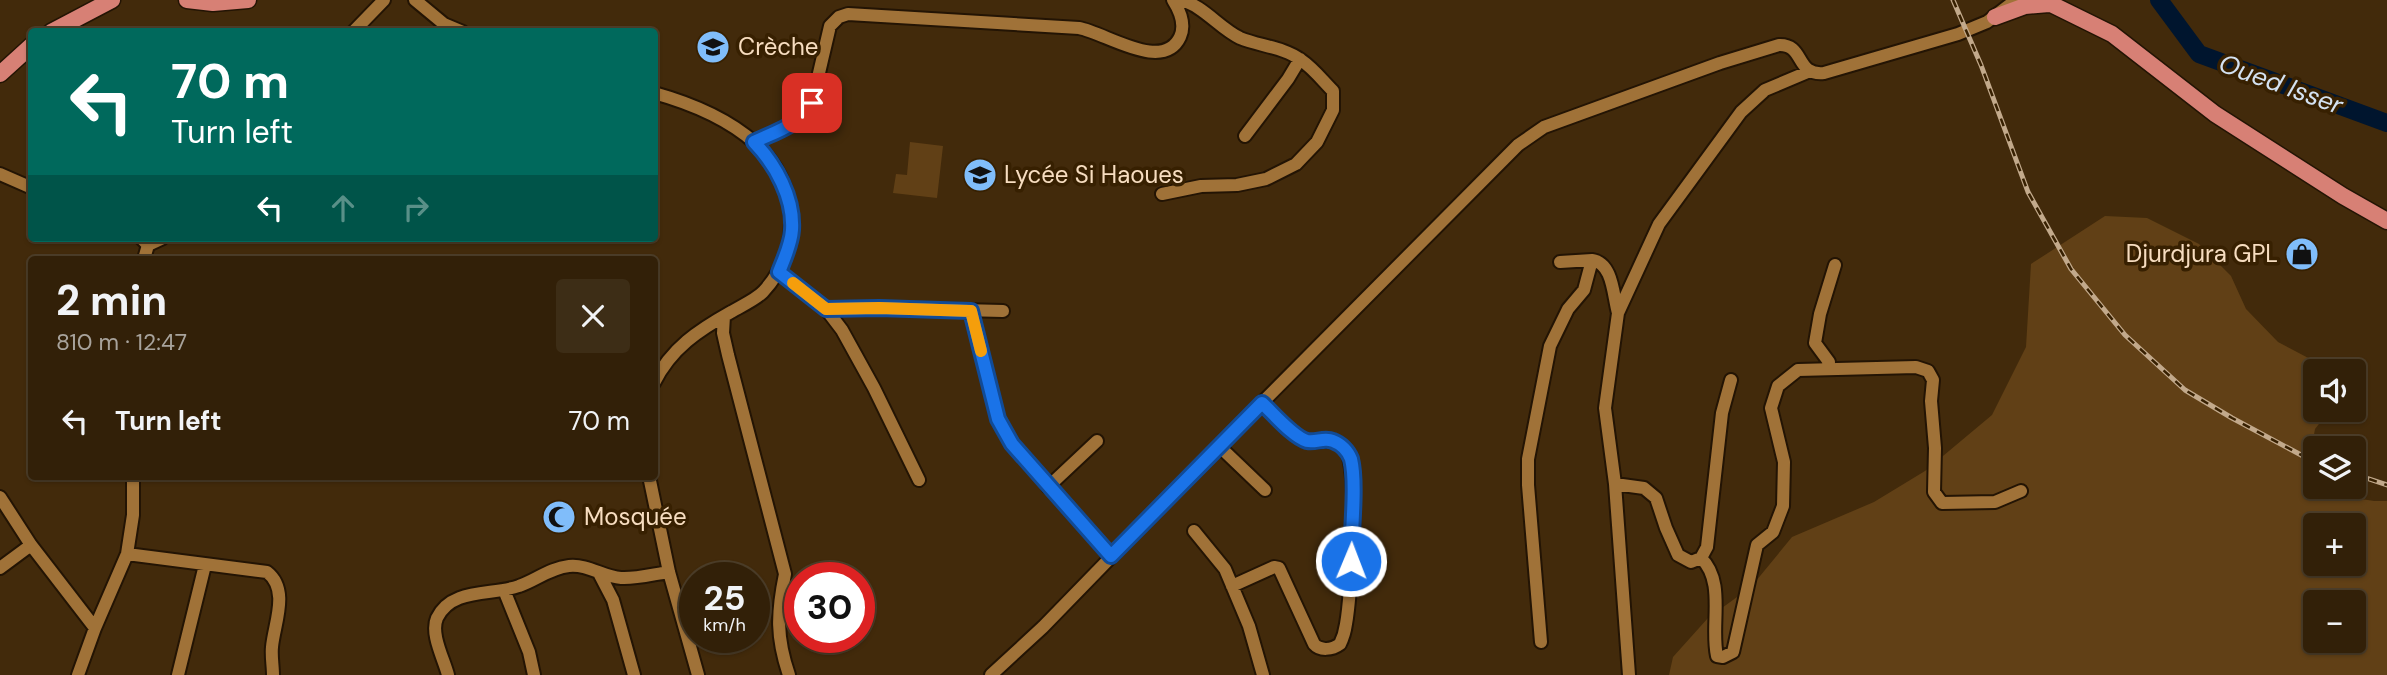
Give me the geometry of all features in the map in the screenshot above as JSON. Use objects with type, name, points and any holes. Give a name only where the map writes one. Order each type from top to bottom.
[{"type":"main road","points":[[59,28],[112,0]]},
{"type":"main road","points":[[187,0],[248,0]]},
{"type":"main road","points":[[1996,7],[2046,2],[2112,34],[2215,114],[2387,221]]},
{"type":"main road","points":[[0,74],[28,49]]},
{"type":"street","points":[[357,28],[384,0]]},
{"type":"street","points":[[415,0],[444,24],[454,28]]},
{"type":"street","points":[[754,142],[797,121],[806,113],[812,103],[830,26],[839,17],[848,14],[1090,30],[1138,50],[1153,52],[1174,46],[1181,36],[1183,23],[1180,10],[1173,0]]},
{"type":"street","points":[[1162,194],[1201,186],[1237,185],[1266,179],[1296,164],[1317,142],[1333,110],[1333,91],[1300,59],[1270,46],[1240,38],[1210,19],[1190,2],[1180,0]]},
{"type":"street","points":[[991,675],[1043,627],[1518,145],[1544,127],[1720,63],[1779,45],[1794,50],[1802,65],[1810,71],[1824,73],[1958,34],[1974,27],[1996,7],[2016,0]]},
{"type":"street","points":[[1245,136],[1300,59]]},
{"type":"street","points":[[1629,675],[1615,484],[1605,408],[1618,313],[1659,224],[1741,112],[1765,90],[1810,71]]},
{"type":"street","points":[[658,94],[699,108],[729,124],[754,142],[779,177],[790,205],[792,231],[779,272],[761,294],[697,331],[677,348],[658,375]]},
{"type":"street","points":[[0,174],[28,186]]},
{"type":"street","points":[[1541,642],[1528,459],[1550,346],[1568,309],[1584,290],[1592,260]]},
{"type":"street","points":[[1560,262],[1600,261],[1606,267],[1618,313]]},
{"type":"street","points":[[1828,369],[1829,362],[1815,343],[1820,314],[1835,265]]},
{"type":"street","points":[[779,272],[826,309],[842,330],[919,480]]},
{"type":"street","points":[[826,309],[1003,311]]},
{"type":"street","points":[[971,311],[998,419],[1012,444],[1111,556]]},
{"type":"street","points":[[724,316],[723,333],[728,355],[785,574],[778,611],[778,629],[789,675]]},
{"type":"street","points":[[1701,558],[1709,566],[1714,586],[1714,644],[1717,656],[1723,657],[1733,652],[1757,545],[1773,532],[1783,506],[1784,462],[1772,408],[1778,386],[1798,370],[1916,367],[1928,371],[1933,380],[1931,401],[1935,448],[1934,492],[1942,503],[1994,502],[2021,491]]},
{"type":"street","points":[[1615,484],[1644,488],[1656,498],[1678,555],[1691,562],[1701,558],[1707,547],[1721,413],[1731,380]]},
{"type":"street","points":[[1232,586],[1274,567],[1279,568],[1317,648],[1328,649],[1340,644],[1346,625],[1350,586],[1353,484],[1350,458],[1344,447],[1331,440],[1309,442],[1300,439],[1262,403]]},
{"type":"street","points":[[1048,487],[1097,441]]},
{"type":"street","points":[[1219,446],[1265,490]]},
{"type":"street","points":[[78,675],[127,554],[133,515],[133,480]]},
{"type":"street","points":[[650,480],[669,572],[698,675]]},
{"type":"street","points":[[0,497],[31,545],[95,628]]},
{"type":"street","points":[[1194,531],[1220,560],[1249,625],[1263,675]]},
{"type":"street","points":[[0,568],[31,545]]},
{"type":"street","points":[[127,554],[267,572],[272,577],[280,605],[272,648],[272,675]]},
{"type":"street","points":[[178,675],[205,565]]},
{"type":"street","points":[[448,675],[435,629],[437,618],[446,606],[459,598],[520,586],[555,569],[568,566],[583,566],[600,575],[619,578],[669,572]]},
{"type":"street","points":[[600,575],[613,600],[634,675]]},
{"type":"street","points":[[504,590],[529,652],[534,675]]},
{"type":"shaded area","points":[[910,142],[943,146],[937,198],[893,193],[896,174],[907,175]]},
{"type":"shaded area","points":[[2105,216],[2147,218],[2199,244],[2231,276],[2246,309],[2278,342],[2310,359],[2303,359],[2303,422],[2321,422],[2314,436],[2303,436],[2303,499],[2387,501],[2387,675],[1669,675],[1673,657],[1708,618],[1751,587],[1792,537],[1874,502],[1925,471],[1992,415],[2026,347],[2031,264]]},
{"type":"waterway","name":"Oued Isser","points":[[2159,0],[2199,54],[2387,123]]},
{"type":"railway","points":[[1953,0],[1981,65],[2028,192],[2071,269],[2125,335],[2185,390],[2303,456]]},
{"type":"railway","points":[[2366,478],[2387,485]]},
{"type":"slow traffic","points":[[793,283],[826,309],[971,311],[981,351]]},
{"type":"place","name":"Crèche","points":[[713,47]]},
{"type":"place","name":"Lycée Si Haoues","points":[[980,175]]},
{"type":"place","name":"Djurdjura GPL","points":[[2302,254]]},
{"type":"place","name":"Mosquée","points":[[559,517]]},
{"type":"route","points":[[812,103],[797,121],[754,142],[779,177],[790,205],[792,231],[779,272],[826,309],[971,311],[998,419],[1012,444],[1111,556],[1262,403],[1300,439],[1309,442],[1331,440],[1344,447],[1350,458],[1353,484],[1351,561]]}]
